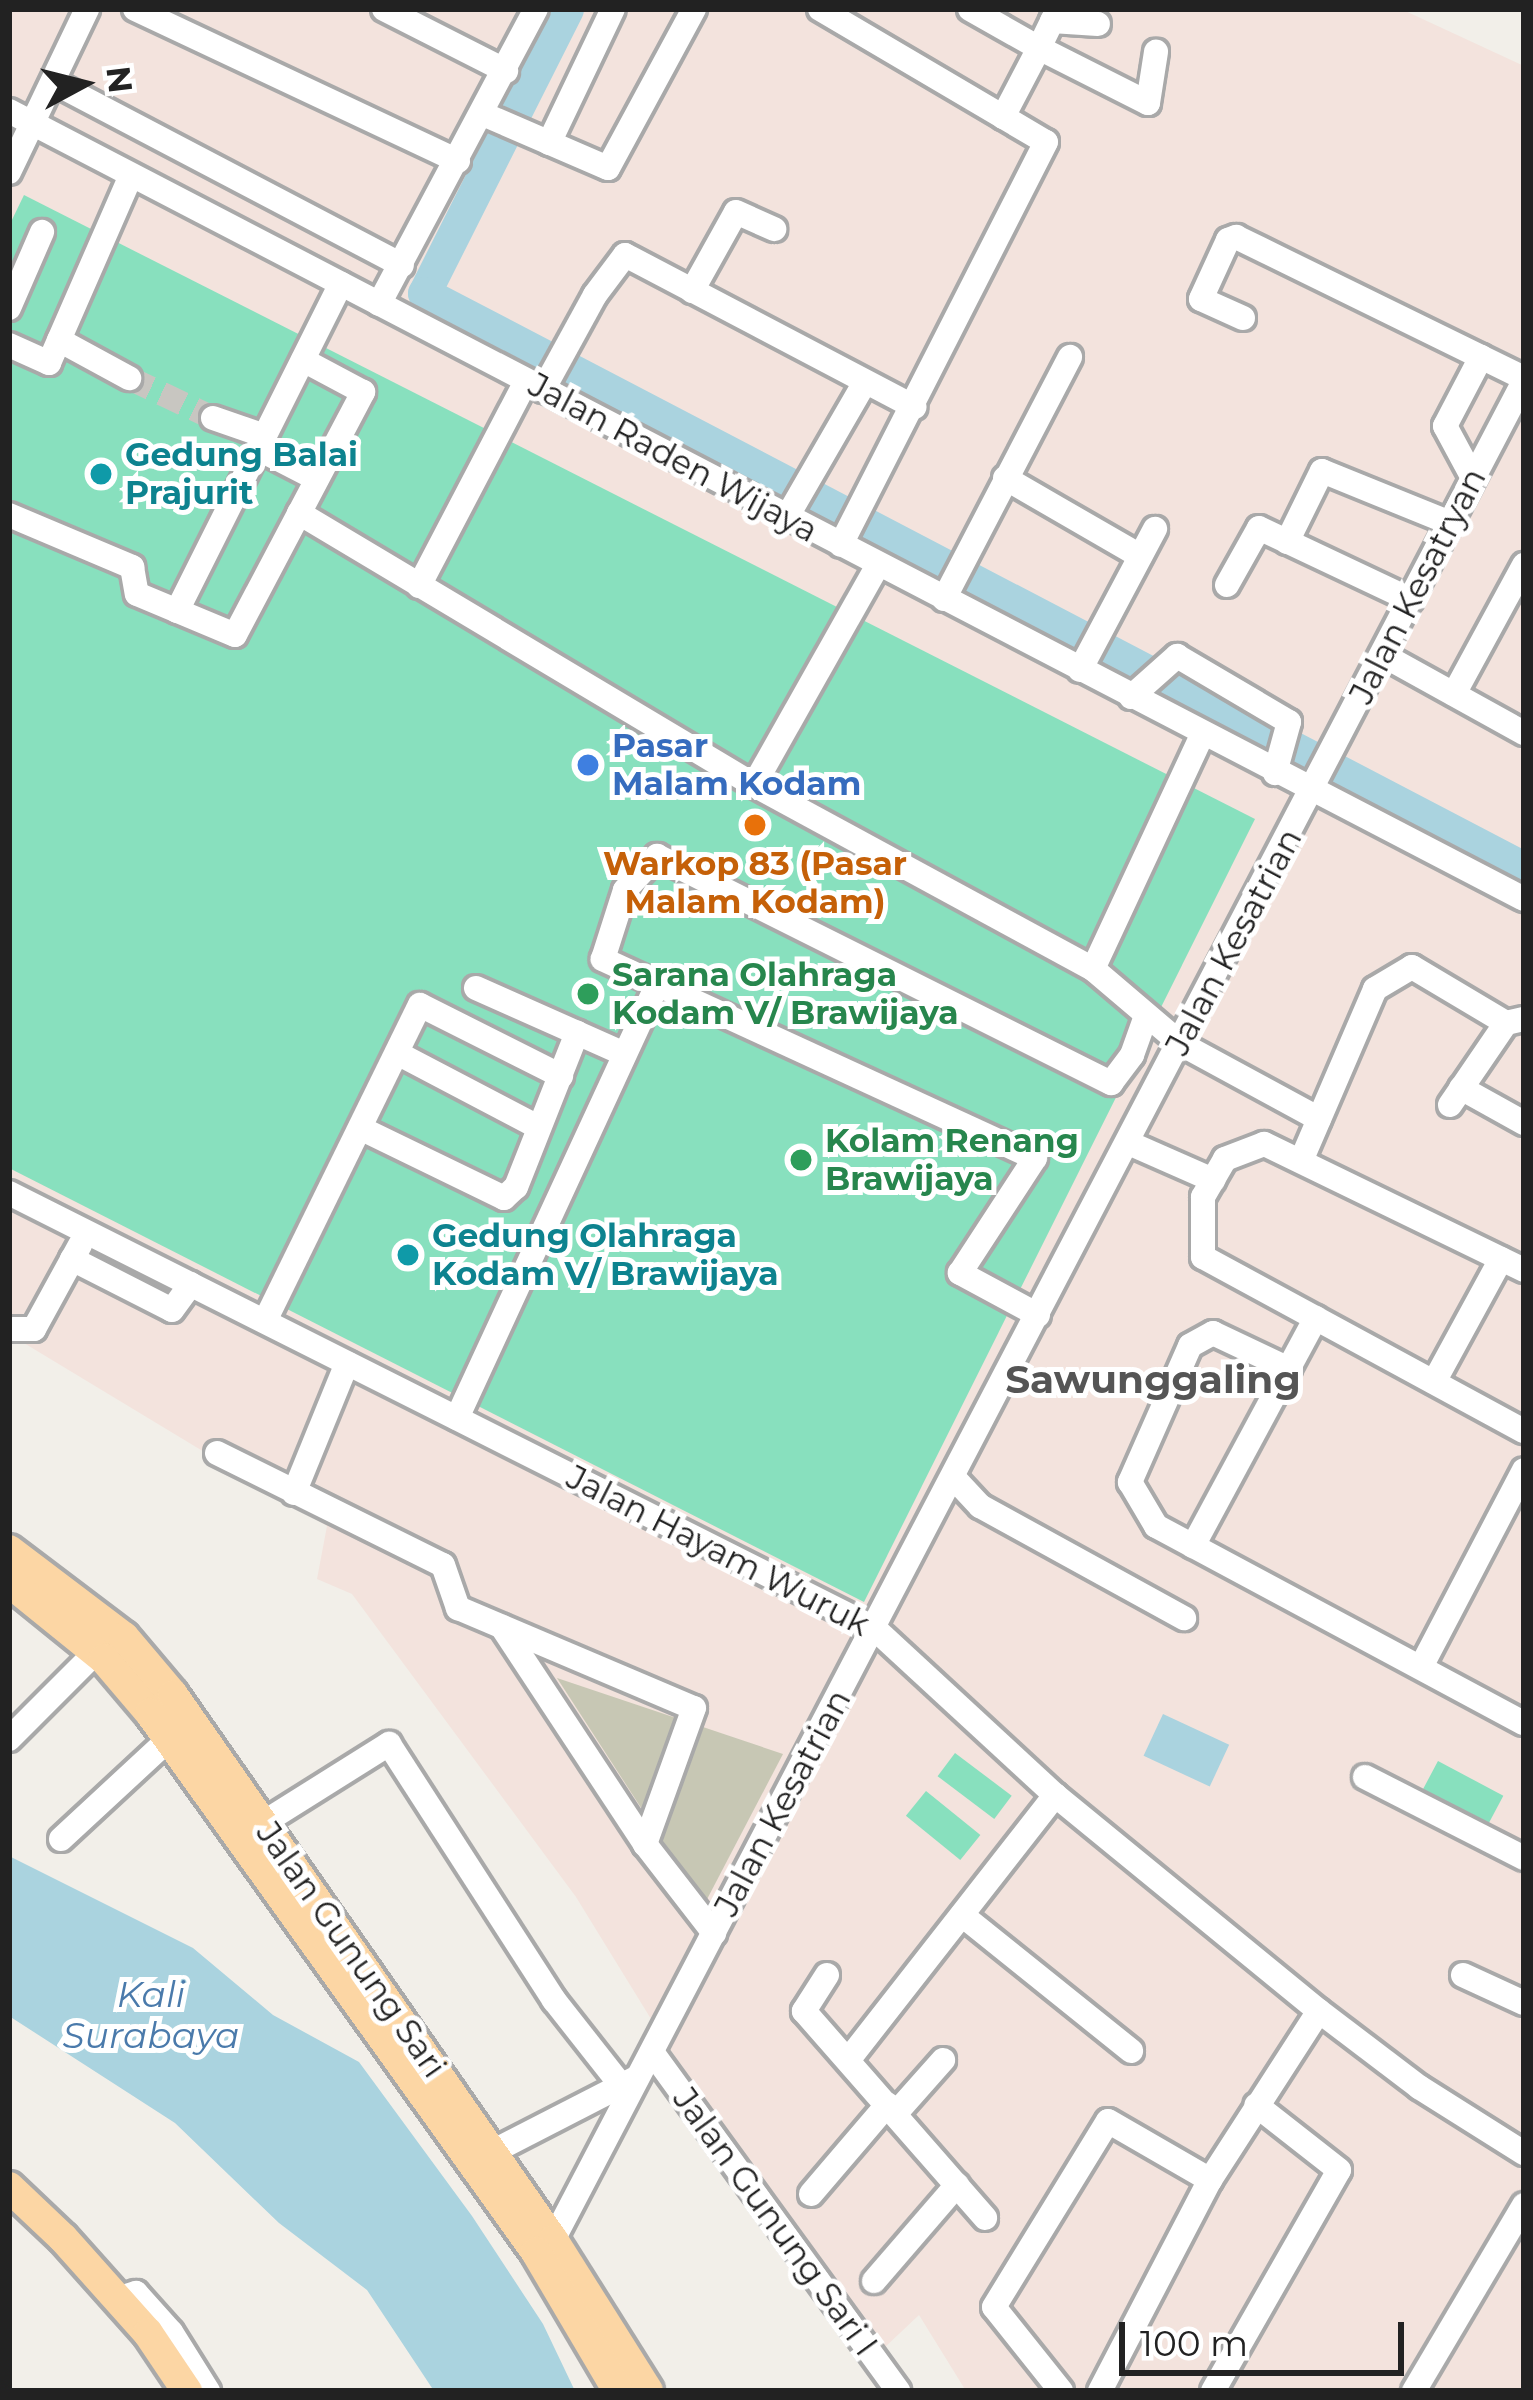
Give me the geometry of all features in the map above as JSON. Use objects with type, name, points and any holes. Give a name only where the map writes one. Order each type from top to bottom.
[{"type":"main road","name":"Jalan Gunung Sari","points":[[9,1550],[124,1637],[173,1695],[263,1823],[369,1997],[536,2252],[618,2391]]},
{"type":"main road","name":"Jalan Gunung Sari","points":[[9,1582],[96,1652],[169,1739],[492,2152],[554,2240],[648,2391]]},
{"type":"main road","points":[[9,2187],[117,2299],[187,2391]]},
{"type":"street","points":[[9,172],[87,9]]},
{"type":"street","points":[[135,9],[458,161]]},
{"type":"street","points":[[384,9],[506,70]]},
{"type":"street","points":[[379,304],[458,161],[500,121],[506,70],[536,9]]},
{"type":"street","points":[[550,143],[614,9]]},
{"type":"street","points":[[500,121],[608,169],[694,9]]},
{"type":"street","points":[[820,9],[1046,142],[846,537]]},
{"type":"street","points":[[970,9],[1148,103],[1156,52]]},
{"type":"street","points":[[1003,117],[1055,15],[1098,24]]},
{"type":"street","points":[[53,82],[402,265]]},
{"type":"street","name":"Jalan Raden Wijaya","points":[[9,111],[379,304],[846,537],[878,565],[948,589],[1084,660],[1143,685],[1202,734],[1281,753],[1318,781],[1524,899]]},
{"type":"street","points":[[9,345],[49,363],[130,175]]},
{"type":"street","points":[[692,290],[736,212],[774,229]]},
{"type":"street","points":[[9,308],[42,232]]},
{"type":"street","points":[[1243,318],[1201,299],[1228,240],[1235,237],[1524,379]]},
{"type":"street","points":[[419,586],[539,384],[625,255],[914,407]]},
{"type":"street","points":[[177,611],[341,284]]},
{"type":"street","points":[[59,340],[129,378]]},
{"type":"street","points":[[948,589],[1070,357]]},
{"type":"street","points":[[1473,478],[1444,425],[1481,357]]},
{"type":"street","points":[[9,515],[131,567],[137,594],[235,634],[363,392],[304,360]]},
{"type":"street","name":"Jalan Kesatryan","points":[[1318,781],[1524,379]]},
{"type":"street","points":[[791,509],[865,382]]},
{"type":"street","points":[[213,418],[317,479]]},
{"type":"street","points":[[1287,542],[1322,470],[1450,523]]},
{"type":"street","points":[[1005,478],[1140,556]]},
{"type":"street","points":[[299,513],[754,785],[1093,969],[1180,1044],[1319,1119]]},
{"type":"street","points":[[1084,660],[1155,529]]},
{"type":"street","points":[[1227,585],[1259,529],[1411,600]]},
{"type":"street","points":[[754,785],[878,565]]},
{"type":"street","points":[[1454,694],[1513,611],[1524,565]]},
{"type":"street","points":[[1382,655],[1524,733]]},
{"type":"street","points":[[1143,685],[1177,656],[1289,722],[1281,753]]},
{"type":"street","points":[[1093,969],[1202,734]]},
{"type":"street","name":"Jalan Kesatrian","points":[[554,2240],[630,2082],[652,2053],[1318,781]]},
{"type":"street","points":[[1038,1315],[960,1273],[1035,1158],[603,959],[625,890],[656,856],[1111,1083],[1132,1055],[1146,1016]]},
{"type":"street","points":[[1301,1162],[1376,989],[1412,967],[1515,1021],[1456,1096],[1524,1123]]},
{"type":"street","points":[[458,1418],[656,987]]},
{"type":"street","points":[[476,988],[622,1053]]},
{"type":"street","points":[[265,1322],[420,1005],[561,1076]]},
{"type":"street","points":[[360,1128],[504,1198],[516,1187],[577,1033]]},
{"type":"street","points":[[397,1053],[538,1127]]},
{"type":"street","points":[[1129,1143],[1213,1180]]},
{"type":"street","points":[[1434,1382],[1512,1264],[1264,1144],[1225,1159],[1203,1197],[1203,1257],[1524,1431]]},
{"type":"street","name":"Jalan Hayam Wuruk","points":[[9,1193],[874,1628],[1055,1795],[1319,2011],[1419,2087],[1524,2153]]},
{"type":"street","points":[[13,1329],[34,1329],[87,1232]]},
{"type":"street","points":[[72,1259],[172,1310],[191,1284]]},
{"type":"street","points":[[1193,1546],[1316,1318]]},
{"type":"street","points":[[1289,1369],[1213,1334],[1190,1346],[1130,1482],[1156,1526],[1524,1723]]},
{"type":"street","points":[[294,1493],[347,1363]]},
{"type":"street","points":[[217,1453],[442,1565],[458,1608],[694,1708],[645,1844]]},
{"type":"street","points":[[1421,1667],[1524,1470]]},
{"type":"street","points":[[953,1478],[980,1506],[1184,1618]]},
{"type":"street","points":[[502,1627],[645,1844],[714,1933]]},
{"type":"street","points":[[9,1739],[96,1652]]},
{"type":"street","points":[[61,1839],[169,1739]]},
{"type":"street","points":[[263,1823],[388,1744],[554,2000],[630,2082],[492,2152]]},
{"type":"street","points":[[1365,1777],[1524,1858]]},
{"type":"street","points":[[850,2059],[1055,1795]]},
{"type":"street","points":[[962,1915],[1131,2051]]},
{"type":"street","points":[[827,1975],[804,2011],[986,2218]]},
{"type":"street","points":[[1463,1975],[1524,2002]]},
{"type":"street","points":[[1100,2391],[1210,2180],[1319,2011]]},
{"type":"street","name":"Jalan Gunung Sari I","points":[[652,2053],[898,2391]]},
{"type":"street","points":[[811,2194],[943,2060]]},
{"type":"street","points":[[1213,2391],[1339,2170],[1256,2105]]},
{"type":"street","points":[[1061,2391],[994,2307],[1108,2121],[1210,2180]]},
{"type":"street","points":[[874,2282],[957,2185]]},
{"type":"street","points":[[1414,2391],[1524,2205]]},
{"type":"street","points":[[117,2299],[136,2293],[171,2332],[208,2391]]},
{"type":"shaded area","points":[[9,9],[1401,9],[1524,66],[1524,2391],[966,2391],[919,2315],[883,2349],[667,2045],[576,1897],[352,1594],[317,1579],[327,1526],[9,1334]]},
{"type":"shaded area","points":[[557,1678],[783,1754],[704,1905]]},
{"type":"green space","name":"Sarana Olahraga Kodam V/ Brawijaya","points":[[24,195],[1255,819],[864,1602],[9,1168],[9,226]]},
{"type":"green space","points":[[955,1753],[1012,1796],[994,1819],[938,1776]]},
{"type":"green space","points":[[1438,1761],[1503,1796],[1483,1834],[1418,1799]]},
{"type":"green space","points":[[926,1791],[980,1835],[960,1860],[906,1816]]},
{"type":"water","points":[[1163,1714],[1229,1745],[1210,1787],[1144,1756]]},
{"type":"water","name":"Kali Surabaya","points":[[9,1856],[193,1948],[273,2015],[359,2062],[472,2216],[543,2324],[575,2391],[434,2391],[367,2290],[279,2223],[175,2123],[9,2016]]},
{"type":"waterway","points":[[567,9],[424,293],[1524,868]]},
{"type":"tunnel","points":[[129,378],[213,418]]},
{"type":"place","name":"Gedung Balai Prajurit","points":[[101,474]]},
{"type":"place","name":"Pasar Malam Kodam","points":[[588,765]]},
{"type":"place","name":"Warkop 83 (Pasar Malam Kodam)","points":[[755,825]]},
{"type":"place","name":"Sarana Olahraga Kodam V/ Brawijaya","points":[[588,994]]},
{"type":"place","name":"Kolam Renang Brawijaya","points":[[801,1160]]},
{"type":"place","name":"Gedung Olahraga Kodam V/ Brawijaya","points":[[408,1255]]},
{"type":"district","name":"Sawunggaling","points":[[1153,1379]]}]
